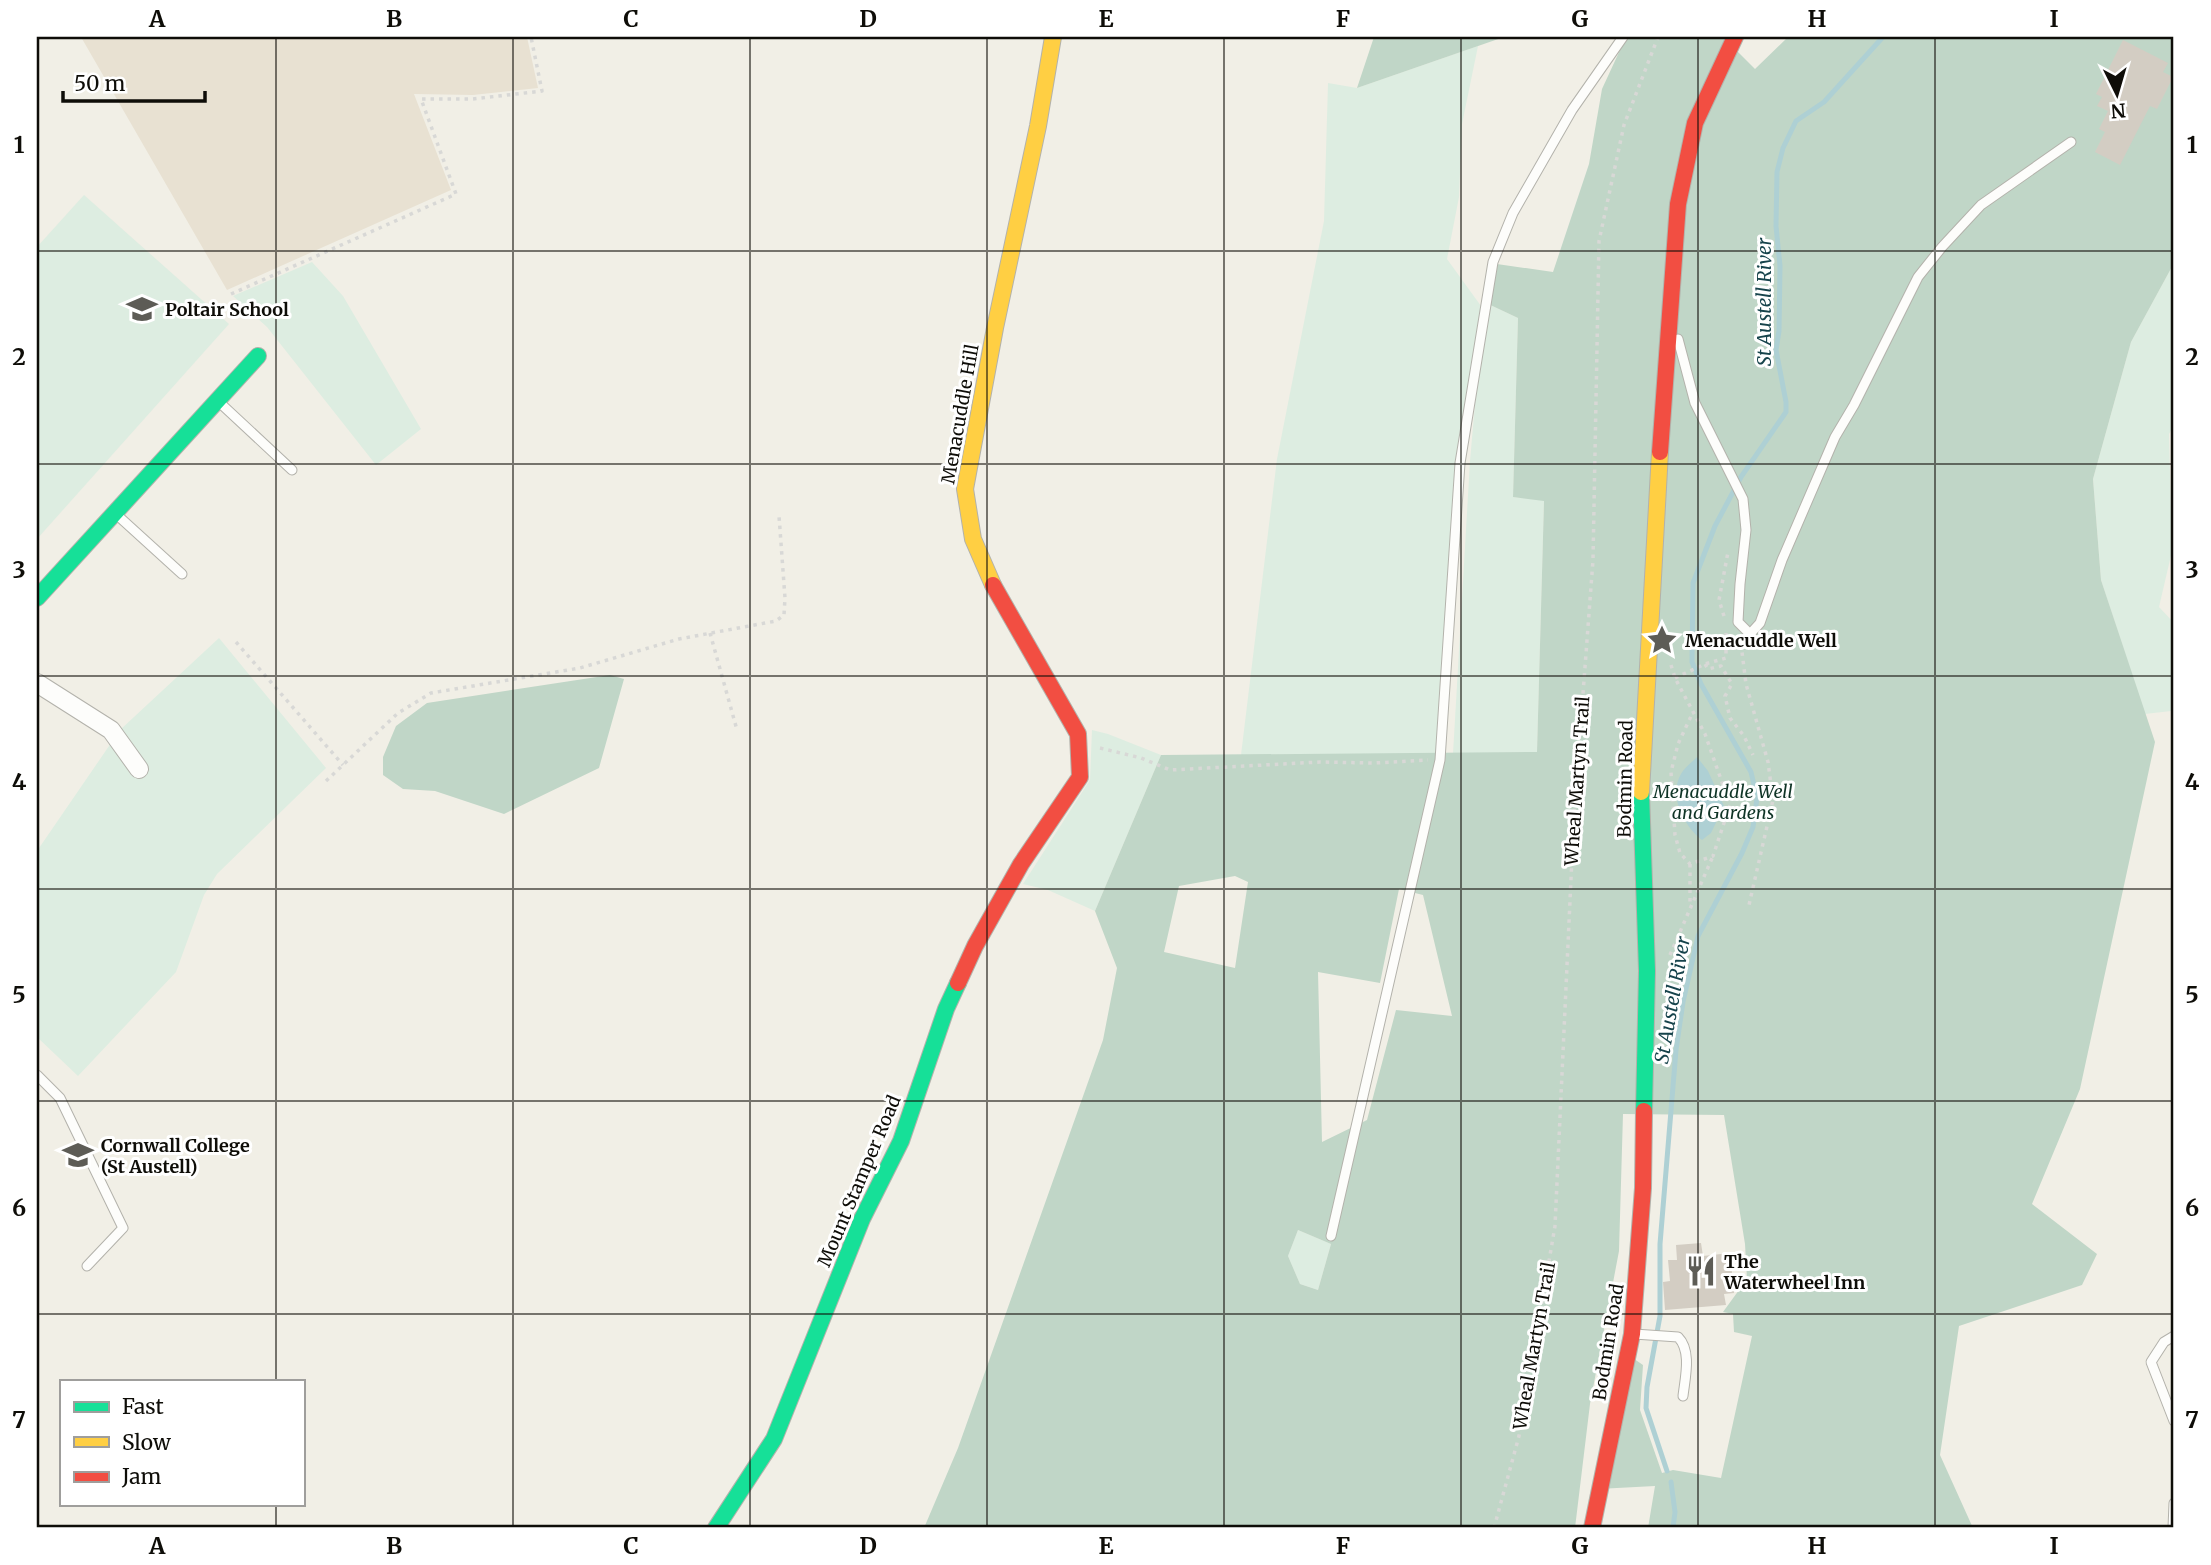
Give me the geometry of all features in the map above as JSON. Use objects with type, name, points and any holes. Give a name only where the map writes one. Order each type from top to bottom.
[{"type":"street","name":"Menacuddle Hill","points":[[1053,37],[1038,126],[995,328],[965,489],[973,539],[997,595],[1078,734],[1080,776]]},
{"type":"street","name":"Bodmin Road","points":[[1592,1528],[1638,1335],[1647,971],[1641,794],[1653,554],[1678,204],[1695,123],[1735,37]]},
{"type":"street","points":[[37,598],[258,356]]},
{"type":"street","points":[[37,683],[111,730],[139,769]]},
{"type":"street","name":"Mount Stamper Road","points":[[716,1528],[774,1438],[862,1219],[901,1141],[946,1009],[975,946],[1021,864],[1080,776]]},
{"type":"lane","points":[[1331,1236],[1440,760],[1460,463],[1493,262],[1513,213],[1572,110],[1623,37]]},
{"type":"lane","points":[[1670,311],[1695,403],[1743,499],[1746,530],[1738,622],[1750,634],[1760,623],[1782,560],[1835,437],[1854,405],[1918,277],[1981,205],[2071,142]]},
{"type":"lane","points":[[218,401],[292,470]]},
{"type":"lane","points":[[115,513],[182,573]]},
{"type":"lane","points":[[37,1075],[60,1098],[123,1228],[87,1266]]},
{"type":"lane","points":[[1638,1335],[1678,1337],[1684,1342],[1686,1351],[1683,1396]]},
{"type":"lane","points":[[2174,1336],[2164,1342],[2151,1362],[2174,1421]]},
{"type":"lane","points":[[2174,1503],[2174,1528]]},
{"type":"path","points":[[231,294],[456,194],[421,99],[473,99],[542,91],[531,37]]},
{"type":"path","name":"Wheal Martyn Trail","points":[[1494,1528],[1519,1436],[1555,1226],[1574,814],[1593,560],[1599,241],[1624,125],[1658,37]]},
{"type":"path","points":[[326,781],[398,713],[431,693],[580,668],[678,639],[776,621],[784,615],[785,598],[779,516]]},
{"type":"path","points":[[1738,622],[1746,684],[1768,762],[1773,800],[1769,827],[1749,905]]},
{"type":"path","points":[[709,633],[737,730]]},
{"type":"path","points":[[236,642],[344,765]]},
{"type":"path","points":[[1705,664],[1708,669],[1721,666],[1732,684],[1725,696],[1730,718],[1744,736],[1753,755]]},
{"type":"path","points":[[1670,955],[1713,856],[1730,806],[1705,734],[1675,678],[1700,666]]},
{"type":"path","points":[[1690,906],[1689,864],[1680,853],[1675,835],[1671,772],[1678,744],[1693,712]]},
{"type":"path","points":[[1079,747],[1102,748],[1141,758],[1170,770],[1320,762],[1440,760]]},
{"type":"path","points":[[1689,864],[1713,856]]},
{"type":"shaded area","points":[[81,37],[527,37],[538,88],[473,95],[414,94],[451,190],[227,290]]},
{"type":"green space","points":[[1374,37],[1504,37],[1357,88]]},
{"type":"green space","name":"Menacuddle Well and Gardens","points":[[1626,37],[1738,37],[1733,47],[1755,69],[1788,37],[2174,37],[2174,263],[2131,342],[2093,479],[2101,580],[2155,742],[2080,1089],[2032,1204],[2097,1254],[2082,1285],[1959,1326],[1940,1455],[1973,1528],[1648,1528],[1655,1486],[1598,1489],[1624,1352],[1643,1365],[1640,1410],[1662,1473],[1673,1470],[1721,1478],[1752,1336],[1734,1332],[1733,1314],[1723,1312],[1747,1279],[1745,1244],[1724,1115],[1623,1114],[1619,1251],[1590,1404],[1575,1528],[924,1528],[958,1448],[1103,1040],[1117,968],[1095,911],[1161,755],[1537,752],[1544,501],[1513,497],[1518,318],[1484,302],[1490,263],[1553,272],[1589,164],[1602,89]],"holes":[[[1235,876],[1248,882],[1235,968],[1164,952],[1179,886]],[[1399,889],[1423,895],[1452,1016],[1396,1010],[1367,1120],[1322,1142],[1318,972],[1380,983]],[[1298,1230],[1331,1244],[1318,1290],[1300,1284],[1288,1256]]]},
{"type":"green space","points":[[1478,46],[1462,124],[1459,197],[1447,259],[1481,306],[1456,458],[1436,754],[1241,755],[1277,459],[1324,221],[1328,83],[1357,88]]},
{"type":"green space","points":[[84,195],[229,324],[37,539],[37,247]]},
{"type":"green space","points":[[312,262],[343,296],[421,429],[376,465],[267,327],[233,296]]},
{"type":"green space","points":[[2174,263],[2174,425],[2169,434],[2172,551],[2159,607],[2174,623],[2174,706],[2171,711],[2145,714],[2101,580],[2093,479],[2131,342]]},
{"type":"green space","points":[[1484,302],[1518,318],[1513,497],[1544,500],[1537,752],[1453,754],[1470,461]]},
{"type":"green space","points":[[219,638],[326,768],[217,874],[204,895],[176,972],[78,1076],[37,1037],[37,851],[120,730]]},
{"type":"green space","points":[[610,675],[624,679],[599,768],[504,814],[435,791],[403,789],[383,775],[383,757],[396,726],[427,703]]},
{"type":"green space","points":[[1092,730],[1161,755],[1095,911],[1048,890],[1023,884],[1090,780]]},
{"type":"green space","points":[[1298,1230],[1331,1244],[1318,1290],[1300,1284],[1288,1256]]},
{"type":"water","points":[[1697,757],[1708,771],[1724,806],[1711,833],[1702,840],[1684,819],[1676,792],[1682,772]]},
{"type":"building","points":[[2123,40],[2168,63],[2163,72],[2173,77],[2157,109],[2150,106],[2120,165],[2095,152],[2105,132],[2099,129],[2108,111],[2097,106],[2102,97],[2096,94]]},
{"type":"building","name":"The Waterwheel Inn","points":[[1701,1243],[1703,1256],[1730,1253],[1734,1293],[1724,1294],[1726,1305],[1665,1310],[1663,1282],[1670,1281],[1668,1260],[1677,1260],[1676,1245]]},
{"type":"waterway","name":"St Austell River","points":[[1667,1471],[1646,1408],[1647,1387],[1660,1316],[1660,1244],[1676,1050],[1683,1002],[1698,936],[1742,853],[1753,827],[1757,798],[1751,772],[1701,684],[1692,662],[1693,583],[1715,526],[1741,477],[1786,412],[1776,350],[1780,266],[1776,226],[1777,172],[1783,148],[1796,121],[1824,102],[1883,37]]},
{"type":"waterway","name":"St Austell River","points":[[1671,1482],[1675,1512],[1673,1528]]},
{"type":"traffic: fast","points":[[37,598],[258,356]]},
{"type":"traffic: fast","points":[[1641,792],[1647,971],[1644,1111]]},
{"type":"traffic: fast","points":[[716,1528],[774,1439],[862,1219],[901,1141],[946,1009],[958,983]]},
{"type":"traffic: slow","points":[[993,585],[973,539],[965,489],[995,328],[1038,126],[1053,37]]},
{"type":"traffic: slow","points":[[1641,792],[1660,452]]},
{"type":"traffic: jam","points":[[1660,452],[1678,204],[1695,123],[1735,37]]},
{"type":"traffic: jam","points":[[958,983],[975,946],[1021,864],[1080,777],[1078,734],[993,585]]},
{"type":"traffic: jam","points":[[1592,1528],[1632,1334],[1643,1188],[1644,1111]]},
{"type":"place","name":"Poltair School","points":[[142,309]]},
{"type":"place","name":"Menacuddle Well","points":[[1662,640]]},
{"type":"place","name":"Cornwall College (St Austell)","points":[[78,1155]]},
{"type":"place","name":"The Waterwheel Inn","points":[[1701,1271]]}]
